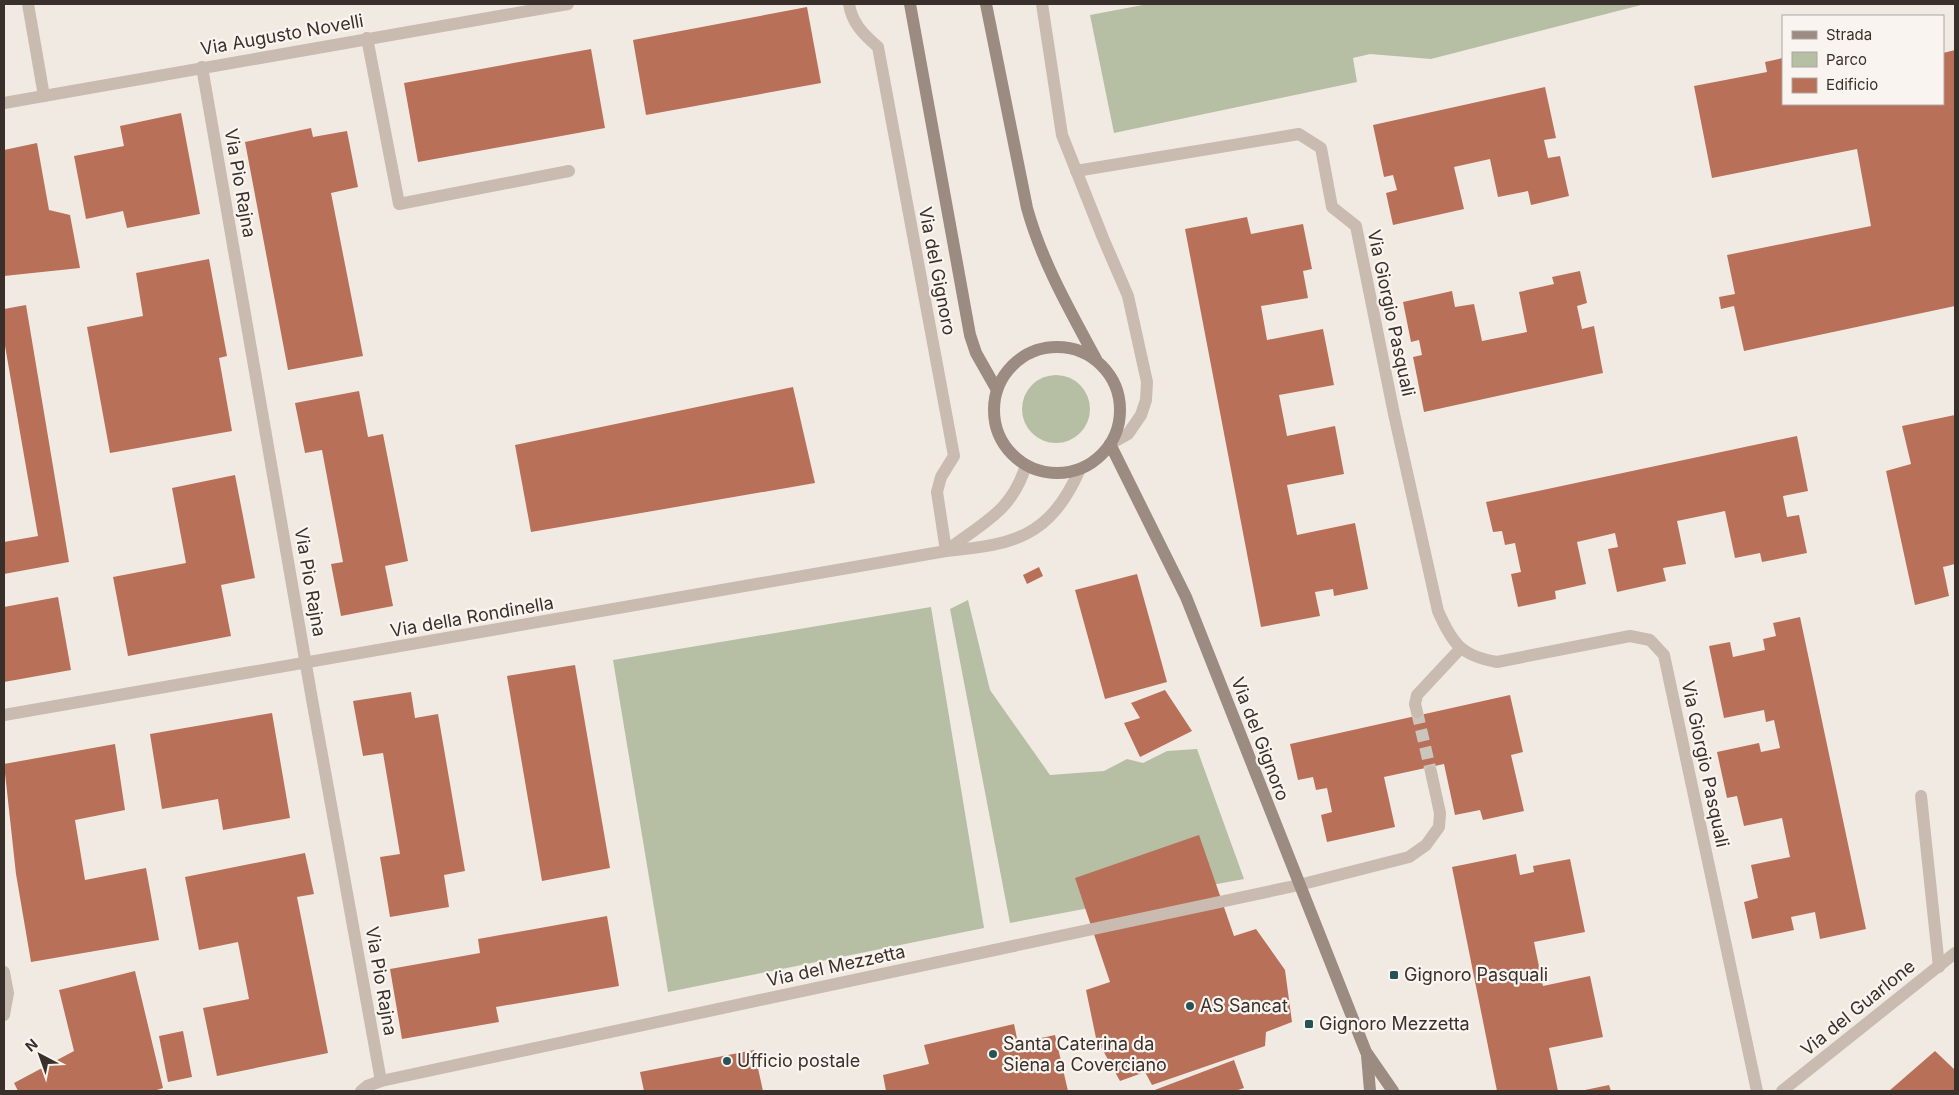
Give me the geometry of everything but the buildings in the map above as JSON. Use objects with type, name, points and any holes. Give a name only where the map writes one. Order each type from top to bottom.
[{"type":"main road","name":"Via del Gignoro","points":[[910,4],[970,335],[976,353],[997,390]]},
{"type":"main road","points":[[986,4],[1027,208],[1034,234],[1054,282],[1097,361],[1113,381],[1120,403],[1118,424],[1110,444],[1098,457],[1080,469],[1057,473],[1036,470],[1013,455],[997,431],[994,409],[997,390],[1012,366],[1037,350],[1066,347],[1079,350],[1097,361]]},
{"type":"main road","name":"Via del Gignoro","points":[[1110,444],[1186,597],[1366,1052],[1393,1091]]},
{"type":"main road","name":"Via del Gignoro","points":[[1366,1052],[1370,1091]]},
{"type":"street","points":[[28,4],[44,96]]},
{"type":"street","name":"Via Augusto Novelli","points":[[4,103],[568,4]]},
{"type":"street","name":"Via del Gignoro","points":[[849,4],[850,12],[861,32],[878,47],[954,456],[941,477],[937,492],[946,551]]},
{"type":"street","points":[[1042,4],[1060,123],[1076,171],[1128,296],[1147,382],[1146,400],[1141,415],[1128,434],[1110,444]]},
{"type":"street","points":[[367,38],[399,204],[569,171]]},
{"type":"street","name":"Via Pio Rajna","points":[[202,67],[381,1081]]},
{"type":"street","name":"Via Giorgio Pasquali","points":[[1076,171],[1299,134],[1321,148],[1332,207],[1356,226],[1394,414],[1438,611],[1448,632],[1460,649],[1476,659],[1496,662],[1630,636],[1650,640],[1664,655],[1757,1091]]},
{"type":"street","name":"Via della Rondinella","points":[[946,551],[1004,508],[1019,485],[1026,465]]},
{"type":"street","name":"Via della Rondinella","points":[[4,715],[307,664],[946,551],[990,547],[1020,538],[1030,533],[1047,519],[1064,498],[1080,469]]},
{"type":"street","points":[[1417,712],[1415,704],[1417,695],[1460,649]]},
{"type":"street","points":[[1299,885],[1409,856],[1426,845],[1439,827],[1440,814],[1431,772]]},
{"type":"street","points":[[1921,796],[1939,967]]},
{"type":"street","name":"Via del Mezzetta","points":[[381,1081],[1299,885]]},
{"type":"street","name":"Via del Guarlone","points":[[1782,1091],[1955,953]]},
{"type":"street","points":[[4,972],[8,993],[4,1015]]},
{"type":"street","points":[[361,1091],[367,1086],[381,1081]]},
{"type":"green space","points":[[1148,4],[1645,4],[1431,59],[1370,54],[1353,58],[1357,82],[1114,133],[1090,15]]},
{"type":"green space","points":[[1063,375],[1075,381],[1084,390],[1090,402],[1088,422],[1080,433],[1063,443],[1049,443],[1032,433],[1024,422],[1022,402],[1032,385],[1043,377]]},
{"type":"green space","points":[[968,600],[990,690],[1050,775],[1104,771],[1127,759],[1143,763],[1167,751],[1197,749],[1244,879],[1010,923],[950,609]]},
{"type":"green space","points":[[931,607],[984,928],[668,992],[613,660]]},
{"type":"tunnel","points":[[1417,712],[1431,772]]},
{"type":"place","name":"Gignoro Pasquali","points":[[1394,975]]},
{"type":"place","name":"AS Sancat","points":[[1190,1006]]},
{"type":"place","name":"Gignoro Mezzetta","points":[[1309,1024]]},
{"type":"place","name":"Santa Caterina da Siena a Coverciano","points":[[993,1054]]},
{"type":"place","name":"Ufficio postale","points":[[727,1061]]}]
